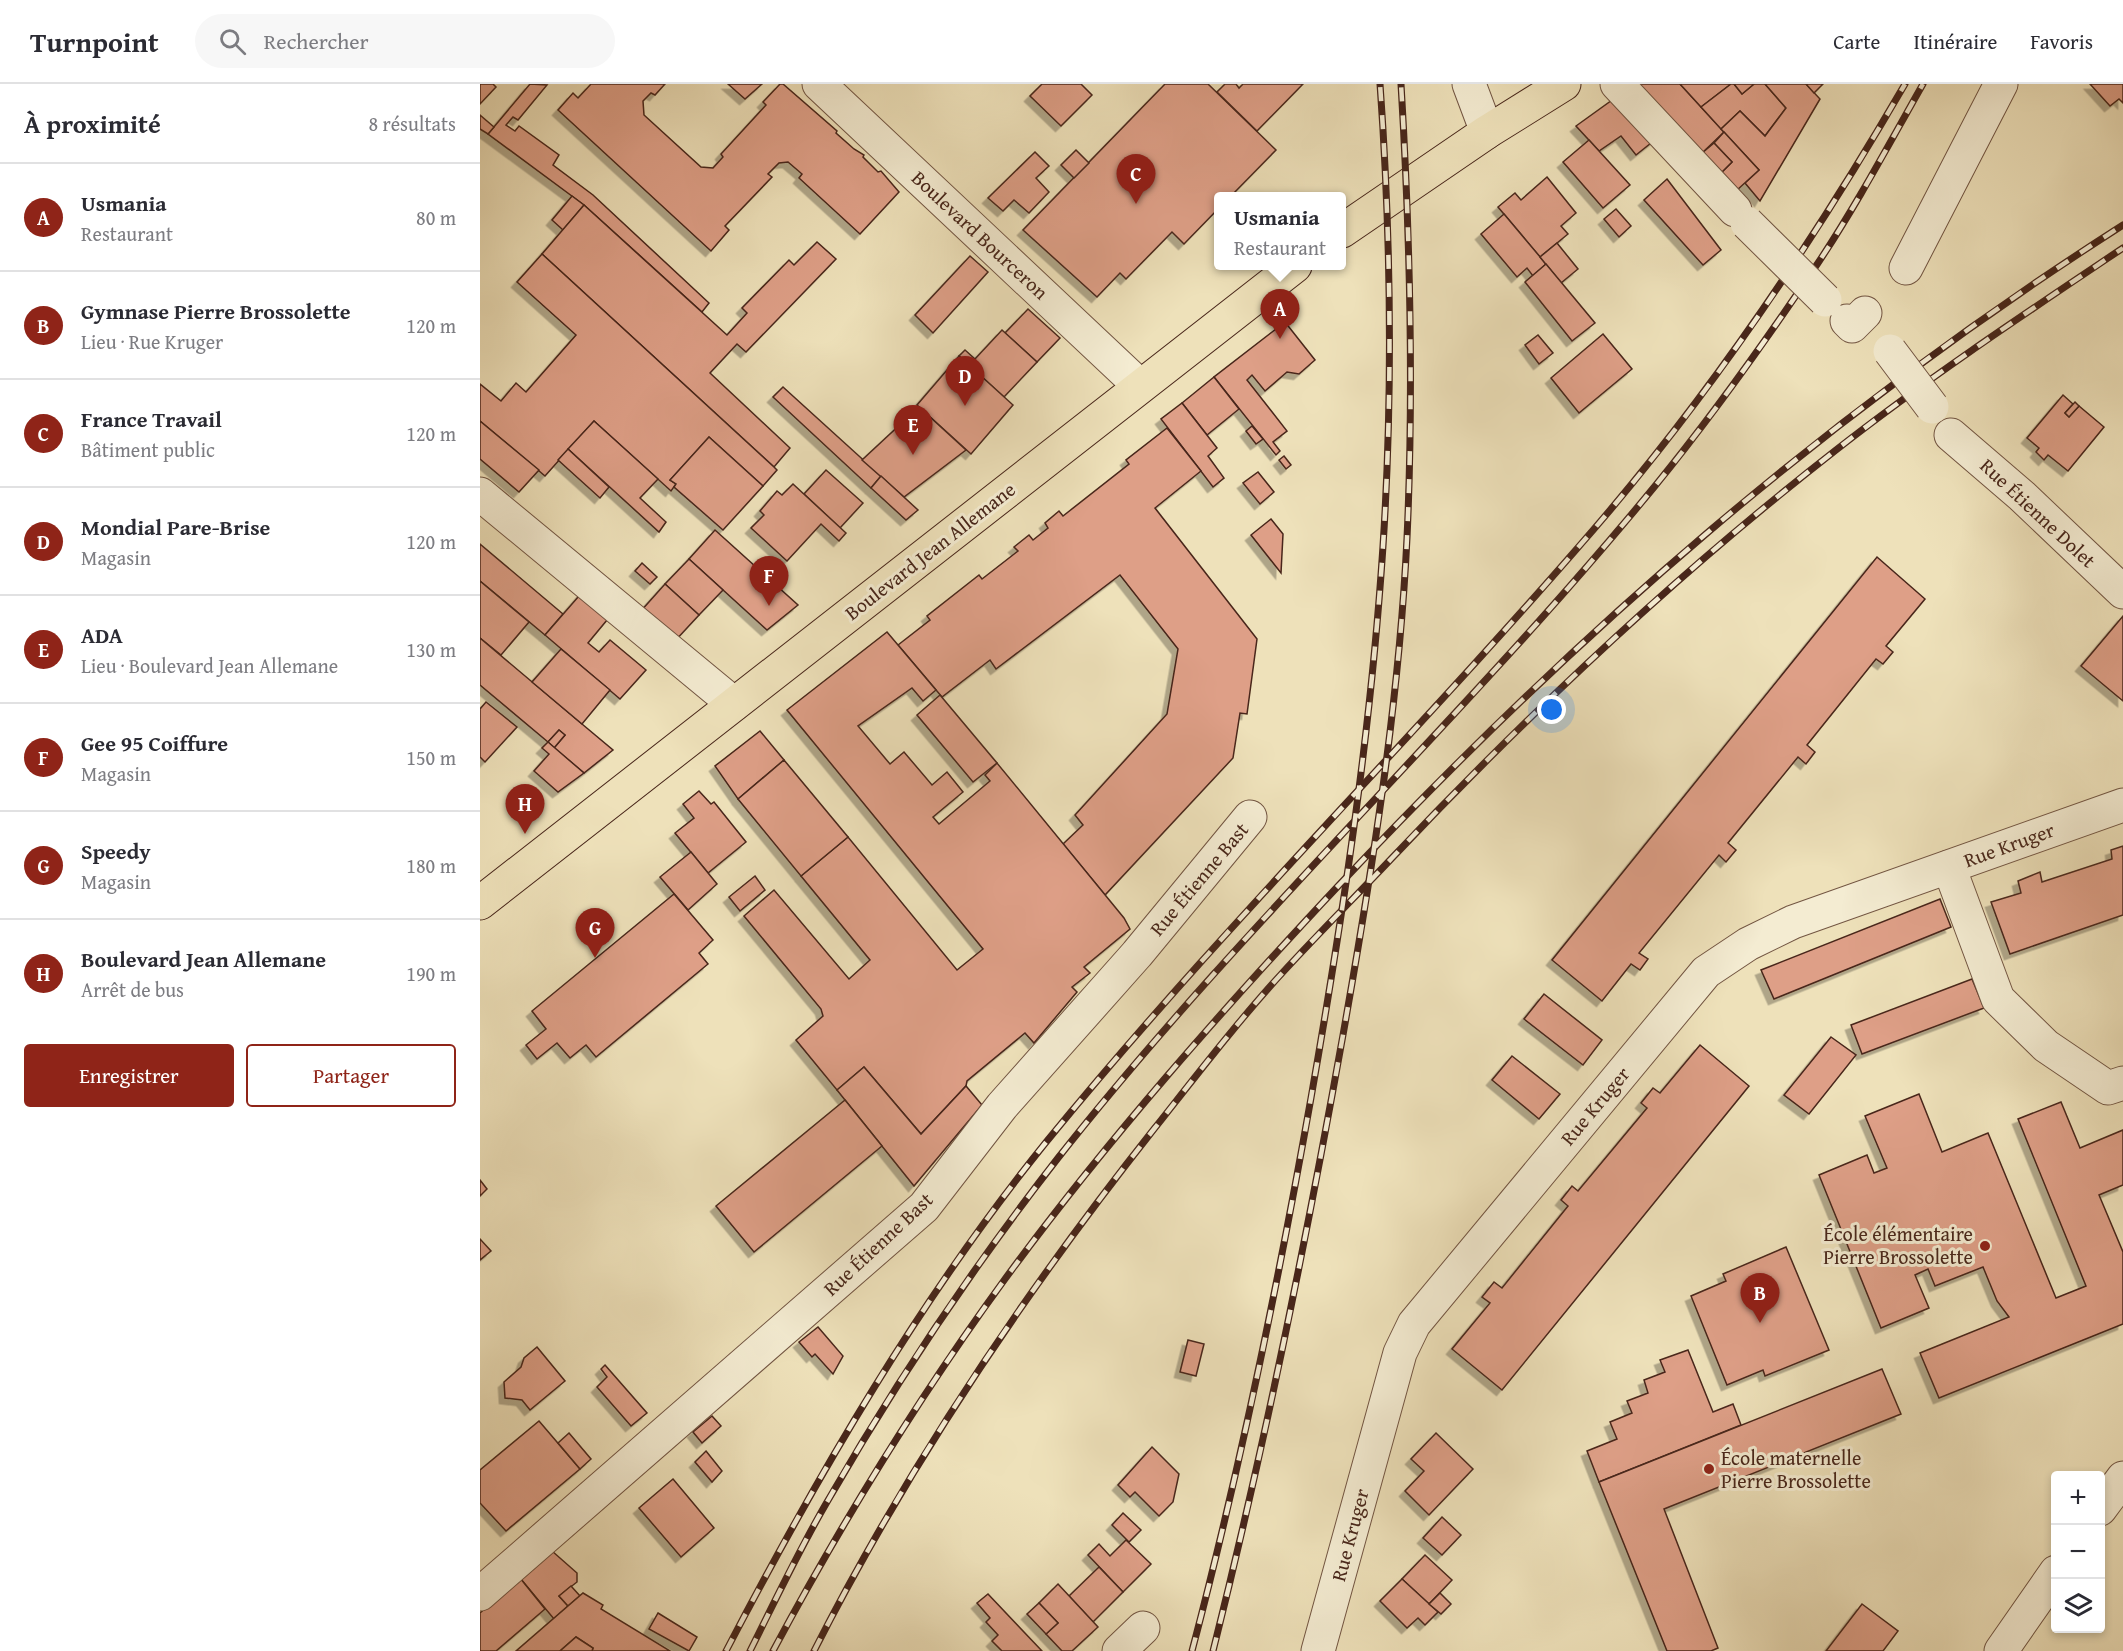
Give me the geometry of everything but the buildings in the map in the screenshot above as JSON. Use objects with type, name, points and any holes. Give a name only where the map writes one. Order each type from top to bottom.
[{"type":"main road","points":[[1346,228],[1487,132],[1564,84]]},
{"type":"main road","name":"Boulevard Jean Allemane","points":[[480,903],[1290,270]]},
{"type":"street","name":"Boulevard Bourceron","points":[[819,84],[1140,386]]},
{"type":"street","points":[[1469,84],[1487,132]]},
{"type":"street","points":[[1617,84],[1741,217],[1846,311]]},
{"type":"street","points":[[1906,268],[2001,84]]},
{"type":"street","points":[[1890,351],[1932,407]]},
{"type":"street","name":"Rue Étienne Dolet","points":[[1951,435],[2022,496],[2123,592]]},
{"type":"street","points":[[480,494],[734,704]]},
{"type":"street","points":[[2022,496],[2123,574]]},
{"type":"street","name":"Rue Kruger","points":[[1318,1651],[1400,1353],[1414,1324],[1706,972],[1748,944],[1792,922],[2123,805]]},
{"type":"street","name":"Rue Étienne Bast","points":[[480,1594],[924,1207],[1002,1106],[1137,954],[1250,817]]},
{"type":"street","points":[[1949,867],[1998,999],[2046,1046],[2108,1088],[2123,1083]]},
{"type":"street","points":[[2105,1502],[2123,1478]]},
{"type":"street","points":[[2001,1651],[2051,1578]]},
{"type":"street","points":[[1119,1651],[1143,1628]]},
{"type":"railway","points":[[1192,1651],[1242,1445],[1285,1237],[1334,961],[1363,754],[1378,615],[1388,430],[1387,200],[1380,84]]},
{"type":"railway","points":[[1213,1651],[1267,1421],[1314,1190],[1364,912],[1391,725],[1407,538],[1411,367],[1407,197],[1401,84]]},
{"type":"railway","points":[[726,1651],[798,1518],[874,1388],[956,1262],[1001,1201],[1047,1141],[1180,985],[1457,683],[1638,477],[1680,424],[1760,314],[1835,200],[1905,84]]},
{"type":"railway","points":[[750,1651],[787,1576],[853,1457],[936,1326],[1026,1199],[1129,1071],[1203,986],[1508,656],[1655,486],[1739,376],[1818,263],[1859,197],[1923,84]]},
{"type":"railway","points":[[773,1651],[826,1555],[883,1461],[942,1369],[1005,1279],[1084,1176],[1166,1077],[1340,884],[1430,790],[1522,700],[1615,613],[1711,530],[1809,449],[1910,372],[2015,297],[2123,225]]},
{"type":"railway","points":[[814,1651],[889,1514],[971,1382],[1015,1317],[1060,1253],[1154,1129],[1234,1029],[1297,957],[1551,697],[1719,546],[1777,497],[1906,397],[2123,248]]},
{"type":"place","name":"France Travail","points":[[1136,204]]},
{"type":"place","name":"Usmania","points":[[1280,339]]},
{"type":"place","name":"Mondial Pare-Brise","points":[[965,406]]},
{"type":"place","name":"ADA","points":[[913,455]]},
{"type":"place","name":"Gee 95 Coiffure","points":[[769,606]]},
{"type":"place","name":"Boulevard Jean Allemane","points":[[525,834]]},
{"type":"place","name":"Speedy","points":[[595,958]]},
{"type":"place","name":"École élémentaire Pierre Brossolette","points":[[1985,1246]]},
{"type":"place","name":"Gymnase Pierre Brossolette","points":[[1760,1323]]},
{"type":"place","name":"École maternelle Pierre Brossolette","points":[[1709,1469]]}]
